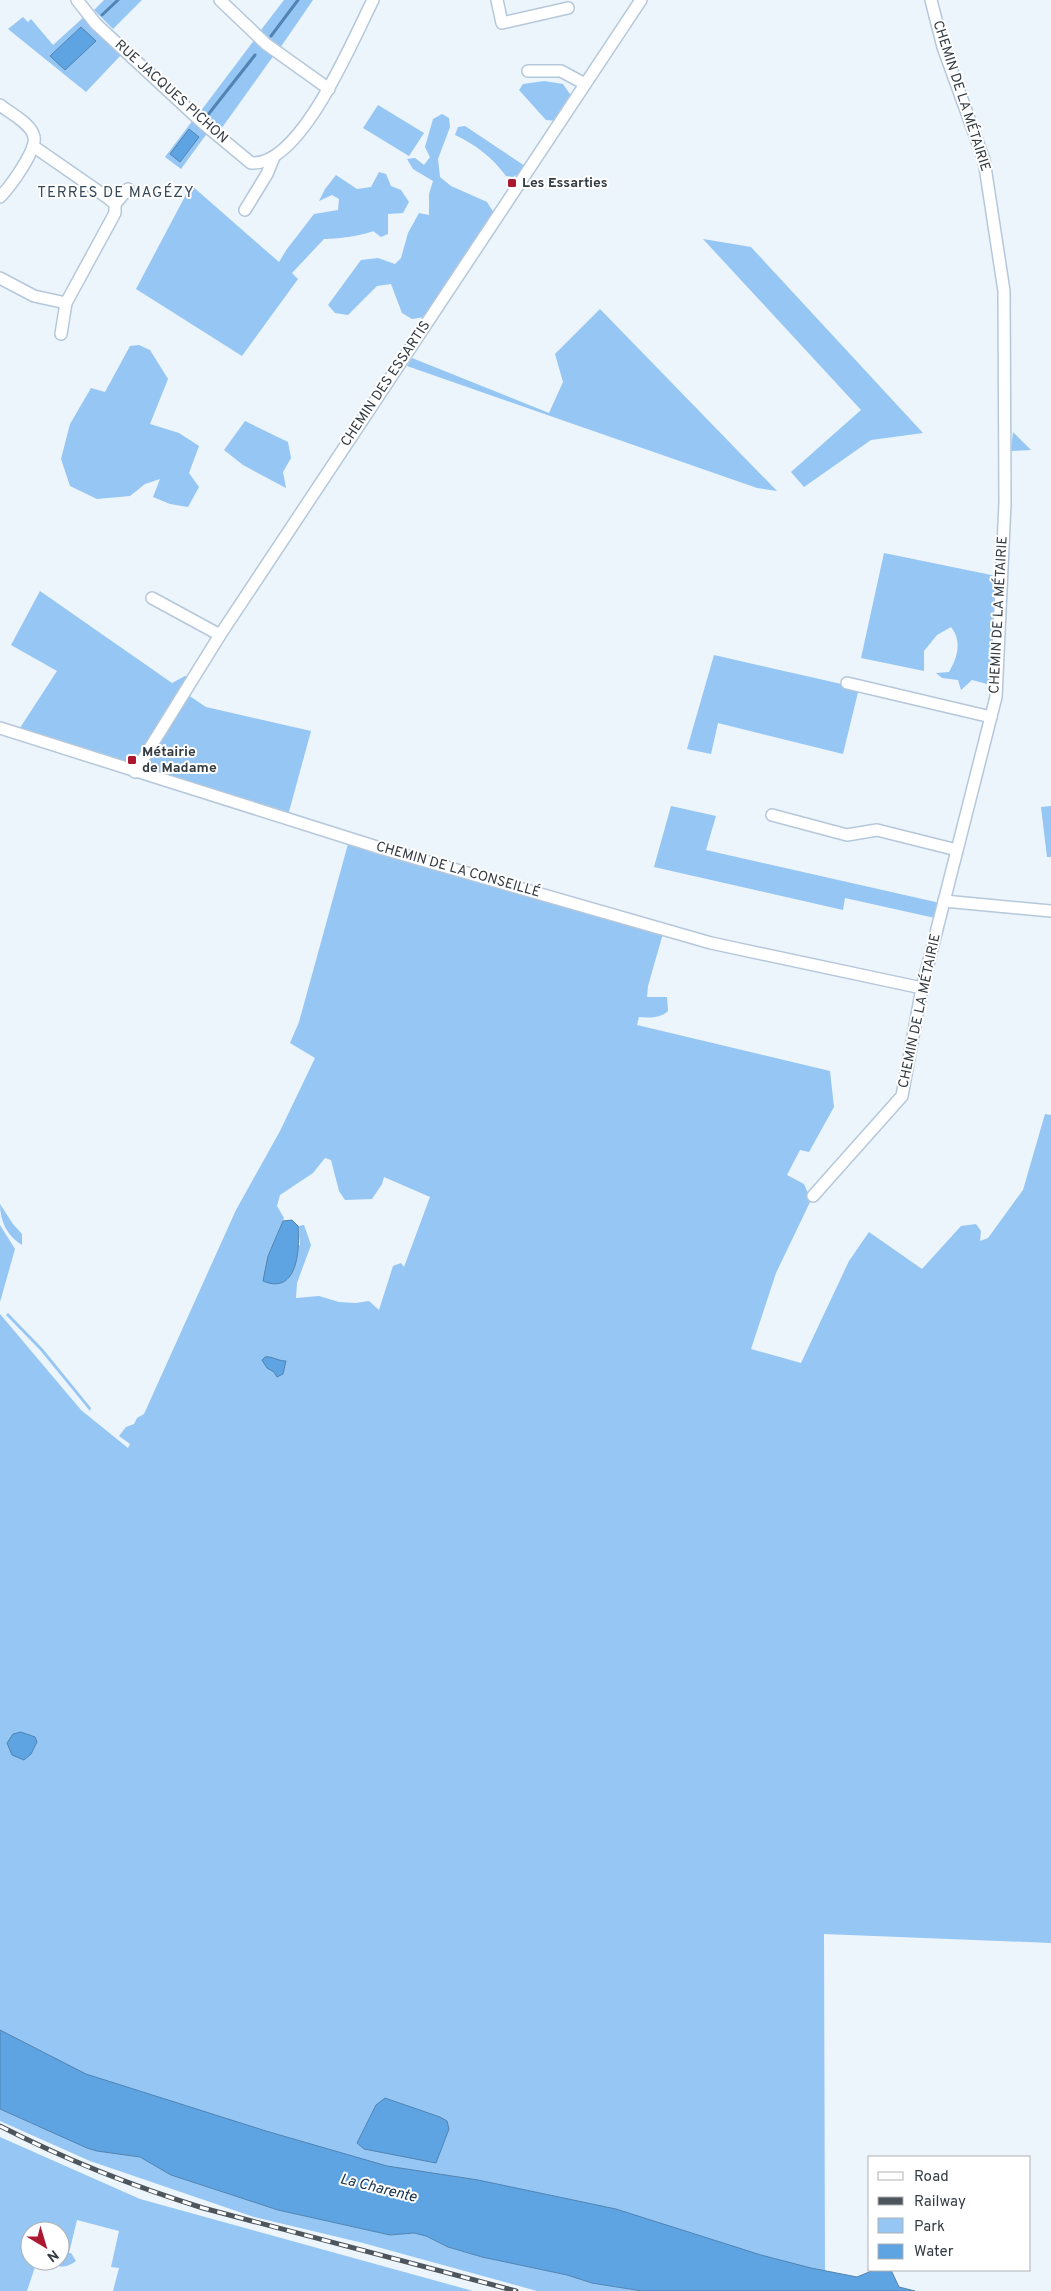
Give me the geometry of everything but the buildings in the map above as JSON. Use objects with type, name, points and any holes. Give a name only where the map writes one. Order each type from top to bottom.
[{"type":"street","name":"RUE JACQUES PICHON","points":[[77,0],[96,24],[204,124],[251,163],[259,164],[274,157]]},
{"type":"street","points":[[220,0],[266,44],[329,89]]},
{"type":"street","points":[[245,210],[267,174],[274,157],[302,131],[329,89],[372,0]]},
{"type":"street","points":[[497,0],[502,24],[568,8]]},
{"type":"street","name":"CHEMIN DES ESSARTIS","points":[[135,772],[220,635],[641,0]]},
{"type":"street","name":"CHEMIN DE LA MÉTAIRIE","points":[[813,1196],[902,1096],[922,988],[996,698],[1005,503],[1004,291],[984,160],[943,47],[931,0]]},
{"type":"street","points":[[528,71],[561,71],[585,84]]},
{"type":"street","points":[[0,105],[30,128],[34,136],[34,146],[10,188],[0,197]]},
{"type":"street","points":[[34,146],[115,204]]},
{"type":"street","points":[[61,334],[66,303],[115,213],[115,204],[128,189]]},
{"type":"street","points":[[0,278],[34,296],[66,303]]},
{"type":"street","points":[[152,598],[220,635]]},
{"type":"street","points":[[847,683],[991,717]]},
{"type":"street","name":"CHEMIN DE LA CONSEILLÉ","points":[[0,728],[380,848],[711,943],[922,988]]},
{"type":"street","points":[[772,815],[847,834],[877,830],[957,850]]},
{"type":"street","points":[[944,900],[1051,912]]},
{"type":"green space","points":[[104,0],[142,0],[113,29],[94,10]]},
{"type":"green space","points":[[284,0],[313,0],[280,48],[261,30]]},
{"type":"green space","points":[[85,16],[121,55],[86,92],[8,29],[23,17],[28,22],[31,19],[53,45]]},
{"type":"green space","points":[[255,39],[274,55],[221,129],[200,112]]},
{"type":"green space","points":[[544,81],[563,84],[574,100],[557,121],[546,120],[519,90],[523,84]]},
{"type":"green space","points":[[378,105],[424,133],[409,156],[363,128]]},
{"type":"green space","points":[[442,114],[449,118],[450,127],[438,159],[440,177],[451,186],[487,202],[494,213],[460,272],[458,287],[437,315],[412,319],[402,313],[391,284],[377,286],[348,315],[335,313],[328,305],[361,260],[378,258],[395,264],[401,258],[408,233],[419,213],[429,215],[429,194],[433,181],[413,169],[407,159],[415,158],[424,165],[430,157],[425,147],[433,119]]},
{"type":"green space","points":[[193,120],[208,132],[181,169],[165,157]]},
{"type":"green space","points":[[465,126],[525,166],[520,173],[513,177],[506,176],[483,152],[455,135],[458,127]]},
{"type":"green space","points":[[379,172],[386,174],[391,186],[401,190],[409,202],[403,213],[388,214],[388,234],[381,237],[373,231],[349,237],[324,239],[292,273],[298,279],[242,356],[136,289],[191,185],[279,262],[314,214],[338,210],[339,199],[332,195],[319,201],[325,189],[336,175],[357,189],[371,187]]},
{"type":"green space","points":[[703,239],[751,247],[923,433],[871,440],[804,487],[791,472],[861,410]]},
{"type":"green space","points":[[600,309],[777,491],[757,488],[407,366],[412,358],[549,413],[563,382],[555,354]]},
{"type":"green space","points":[[139,345],[150,350],[168,379],[150,424],[179,433],[199,446],[189,473],[199,487],[188,507],[170,504],[153,497],[160,479],[145,484],[130,496],[97,499],[70,486],[61,459],[70,424],[91,388],[105,392],[130,346]]},
{"type":"green space","points":[[245,421],[288,442],[291,458],[283,472],[286,488],[243,465],[224,450]]},
{"type":"green space","points":[[1013,432],[1031,450],[1011,451]]},
{"type":"green space","points":[[884,553],[1001,577],[997,681],[987,684],[972,680],[961,690],[958,680],[942,678],[936,673],[949,672],[955,661],[958,643],[951,627],[937,635],[924,651],[924,671],[861,658]]},
{"type":"green space","points":[[40,591],[172,683],[185,676],[192,679],[185,693],[206,707],[311,731],[287,819],[16,734],[57,671],[11,645]]},
{"type":"green space","points":[[714,655],[859,688],[843,754],[718,723],[711,754],[687,749]]},
{"type":"green space","points":[[671,806],[716,816],[706,850],[940,903],[935,918],[845,898],[843,910],[654,867]]},
{"type":"green space","points":[[1051,806],[1051,857],[1047,857],[1041,807]]},
{"type":"green space","points":[[348,844],[664,930],[648,986],[647,997],[667,997],[668,1011],[658,1016],[639,1017],[637,1025],[830,1071],[834,1107],[809,1152],[800,1150],[787,1175],[804,1184],[811,1200],[776,1273],[751,1349],[801,1363],[849,1261],[869,1232],[922,1269],[961,1226],[976,1224],[981,1231],[980,1241],[988,1238],[1023,1190],[1045,1114],[1051,1115],[1051,1943],[824,1934],[825,2271],[772,2286],[0,2080],[0,1314],[81,1410],[128,1448],[130,1444],[119,1436],[126,1427],[134,1424],[137,1418],[144,1414],[236,1210],[280,1131],[315,1058],[290,1043],[299,1022]],"holes":[[[325,1158],[331,1160],[339,1191],[345,1200],[372,1199],[382,1184],[384,1177],[430,1197],[404,1267],[401,1263],[393,1266],[379,1310],[369,1301],[356,1303],[339,1302],[319,1296],[296,1298],[297,1283],[311,1245],[304,1225],[298,1226],[300,1245],[268,1256],[284,1218],[277,1206],[280,1195],[313,1173]]]},
{"type":"green space","points":[[0,1204],[22,1234],[22,1245],[8,1233],[1,1216]]},
{"type":"green space","points":[[0,1225],[15,1249],[0,1302]]},
{"type":"green space","points":[[8,1313],[43,1349],[91,1408],[90,1411],[40,1350],[6,1315]]},
{"type":"green space","points":[[0,2109],[37,2126],[124,2154],[140,2157],[171,2175],[278,2210],[390,2235],[414,2233],[426,2236],[448,2247],[482,2257],[567,2275],[592,2283],[642,2291],[537,2291],[363,2243],[254,2217],[90,2161],[0,2121]]},
{"type":"green space","points":[[0,2137],[140,2199],[473,2291],[113,2291],[119,2268],[111,2267],[119,2231],[77,2220],[70,2249],[70,2221],[20,2221],[20,2271],[34,2271],[27,2291],[0,2291]]},
{"type":"green space","points":[[70,2253],[71,2253],[76,2261],[70,2265]]},
{"type":"water","points":[[81,27],[96,41],[65,70],[50,56]]},
{"type":"water","points":[[189,129],[199,137],[180,162],[170,154]]},
{"type":"water","points":[[292,1220],[298,1226],[299,1235],[297,1257],[290,1276],[284,1282],[275,1284],[263,1281],[268,1256],[283,1221]]},
{"type":"water","points":[[265,1357],[286,1361],[283,1374],[277,1377],[274,1372],[267,1368],[262,1360]]},
{"type":"water","points":[[21,1732],[35,1737],[37,1742],[31,1754],[24,1760],[12,1755],[7,1743],[13,1734]]},
{"type":"water","name":"La Charente","points":[[0,2030],[86,2074],[266,2131],[387,2166],[478,2180],[616,2209],[761,2255],[811,2268],[857,2277],[872,2271],[891,2271],[899,2287],[915,2291],[642,2291],[592,2283],[567,2275],[482,2257],[448,2247],[426,2236],[414,2233],[390,2235],[278,2210],[171,2175],[140,2157],[87,2148],[0,2109]]},
{"type":"water","points":[[385,2098],[447,2121],[449,2129],[436,2163],[364,2149],[357,2143],[376,2105]]},
{"type":"waterway","points":[[102,15],[118,0]]},
{"type":"waterway","points":[[271,36],[298,0]]},
{"type":"waterway","points":[[207,116],[255,55]]},
{"type":"railway","points":[[0,2126],[100,2172],[203,2208],[516,2291]]},
{"type":"place","name":"Les Essarties","points":[[512,183]]},
{"type":"place","name":"Métairie de Madame","points":[[132,760]]},
{"type":"district","name":"TERRES DE MAGÉZY","points":[[116,193]]}]
